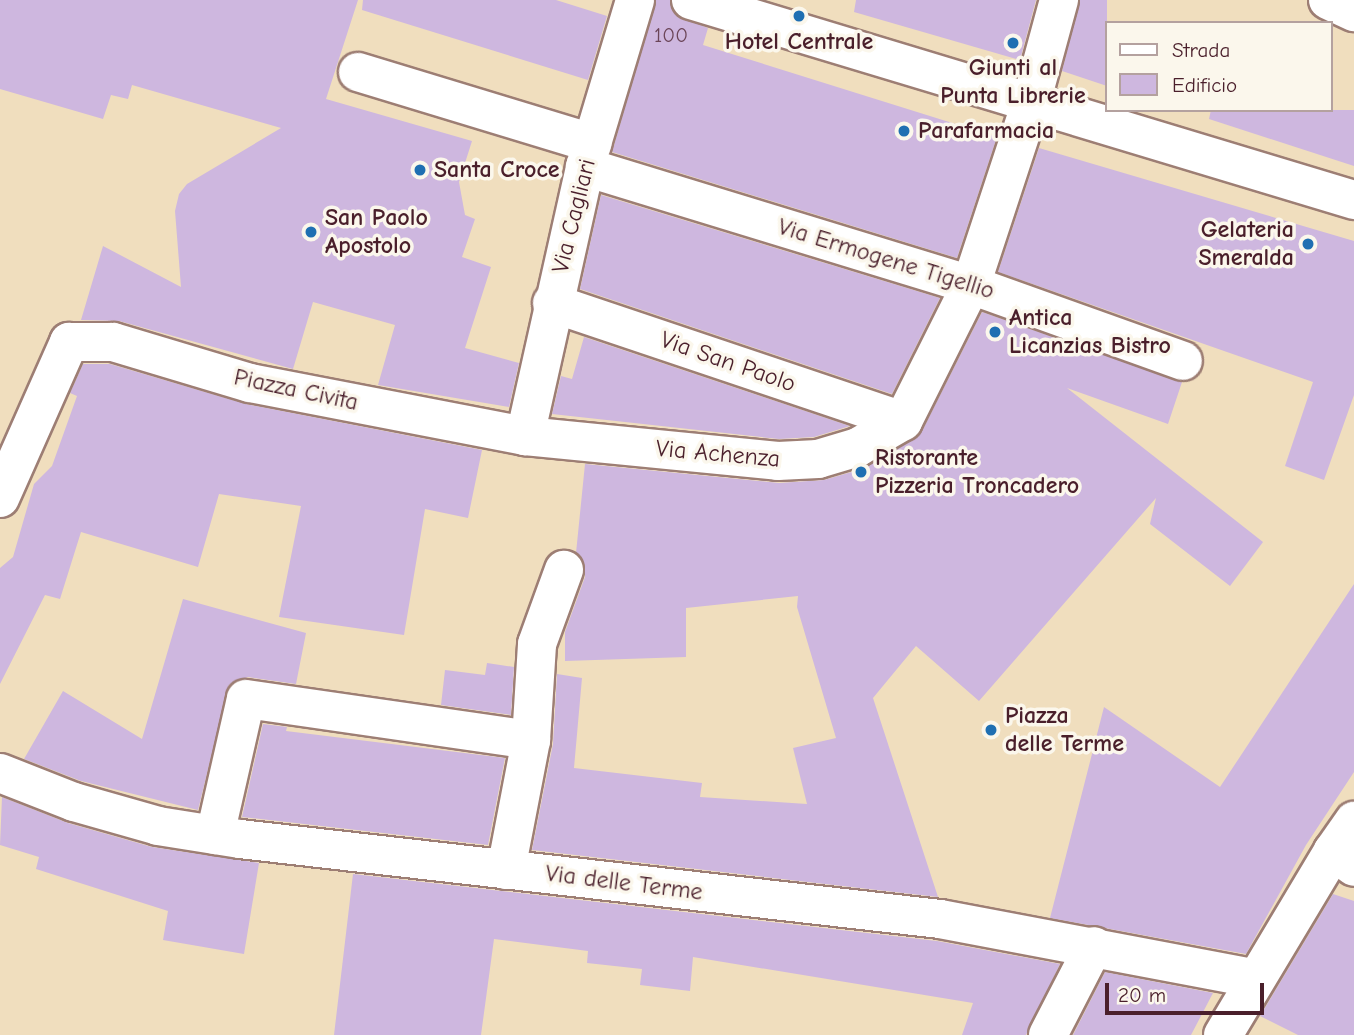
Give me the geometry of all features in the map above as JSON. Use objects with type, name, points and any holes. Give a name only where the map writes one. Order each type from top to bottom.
[{"type":"street","name":"Via Cagliari","points":[[525,436],[552,303],[589,155],[635,0]]},
{"type":"street","points":[[691,0],[1354,200]]},
{"type":"street","points":[[903,421],[971,285],[1031,103],[1059,0]]},
{"type":"street","points":[[1328,0],[1354,12]]},
{"type":"street","name":"Via Ermogene Tigellio","points":[[358,72],[1183,361]]},
{"type":"street","name":"Via San Paolo","points":[[552,303],[903,421]]},
{"type":"street","name":"Piazza Civita","points":[[0,499],[69,342],[113,342],[250,383],[525,436]]},
{"type":"street","name":"Via Achenza","points":[[525,436],[778,461],[818,459],[858,447],[903,421]]},
{"type":"street","points":[[506,870],[531,740],[537,645],[564,570]]},
{"type":"street","points":[[215,835],[246,699],[531,740]]},
{"type":"street","name":"Via delle Terme","points":[[0,773],[98,809],[158,826],[506,870],[940,919],[1254,978]]},
{"type":"street","points":[[1223,1035],[1254,978],[1347,846]]},
{"type":"street","points":[[1048,1035],[1094,946]]},
{"type":"building","points":[[0,0],[358,0],[326,99],[472,141],[459,182],[465,215],[475,219],[462,257],[491,267],[465,348],[519,363],[509,407],[378,385],[395,325],[313,302],[293,369],[119,321],[81,320],[103,246],[181,287],[175,211],[179,194],[187,184],[281,128],[132,85],[128,99],[111,95],[103,119],[0,89]]},
{"type":"building","points":[[363,0],[556,0],[607,16],[588,80],[362,10]]},
{"type":"building","points":[[656,0],[670,0],[676,15],[708,28],[703,45],[997,137],[957,258],[612,152]]},
{"type":"building","points":[[856,0],[1036,0],[1020,60],[854,12]]},
{"type":"building","points":[[1080,0],[1107,0],[1106,86],[1062,71]]},
{"type":"building","points":[[1354,110],[1354,166],[1209,119],[1211,112]]},
{"type":"building","points":[[1039,148],[1354,241],[1354,395],[1324,480],[1285,466],[1313,382],[998,272]]},
{"type":"building","points":[[601,195],[940,298],[892,394],[580,289]]},
{"type":"building","points":[[982,312],[1182,382],[1168,424],[1067,388],[1263,542],[1230,586],[1150,524],[1156,498],[979,701],[916,646],[873,698],[938,897],[532,850],[553,744],[557,674],[582,678],[574,768],[702,783],[700,797],[807,804],[793,748],[836,738],[797,607],[798,596],[686,608],[686,657],[565,661],[565,632],[585,577],[585,566],[576,553],[585,464],[779,483],[824,480],[865,468],[922,431]]},
{"type":"building","points":[[584,337],[850,426],[814,437],[779,439],[552,414],[561,376],[572,379]]},
{"type":"building","points":[[83,364],[110,364],[246,404],[482,450],[468,518],[425,509],[404,635],[279,617],[301,506],[219,494],[198,567],[81,532],[60,599],[45,595],[0,684],[0,568],[13,557],[34,484],[52,466],[77,396],[70,393]]},
{"type":"building","points":[[1354,584],[1354,772],[1306,845],[1246,954],[1050,918],[1104,707],[1220,787]]},
{"type":"building","points":[[183,599],[306,633],[296,684],[248,677],[229,685],[198,810],[81,781],[24,759],[63,691],[142,739]]},
{"type":"building","points":[[487,663],[514,667],[511,715],[441,705],[445,670],[485,675]]},
{"type":"building","points":[[263,724],[287,727],[286,731],[505,758],[488,845],[242,817]]},
{"type":"building","points":[[2,797],[68,823],[152,847],[259,863],[244,954],[163,940],[168,911],[36,869],[39,857],[0,845]]},
{"type":"building","points":[[353,874],[937,941],[1060,964],[1026,1035],[962,1035],[973,1003],[693,957],[690,991],[640,985],[642,969],[587,963],[588,951],[494,939],[481,1035],[334,1035]]},
{"type":"building","points":[[1333,894],[1354,901],[1354,1035],[1298,1035],[1260,1016]]},
{"type":"building","points":[[1105,972],[1213,993],[1191,1035],[1073,1035]]},
{"type":"place","name":"Hotel Centrale","points":[[799,16]]},
{"type":"place","name":"Giunti al Punta Librerie","points":[[1013,43]]},
{"type":"place","name":"Parafarmacia","points":[[904,131]]},
{"type":"place","name":"Santa Croce","points":[[420,170]]},
{"type":"place","name":"San Paolo Apostolo","points":[[311,232]]},
{"type":"place","name":"Gelateria Smeralda","points":[[1308,244]]},
{"type":"place","name":"Antica Licanzias Bistro","points":[[995,332]]},
{"type":"place","name":"Ristorante Pizzeria Troncadero","points":[[861,472]]},
{"type":"place","name":"Piazza delle Terme","points":[[991,730]]}]
